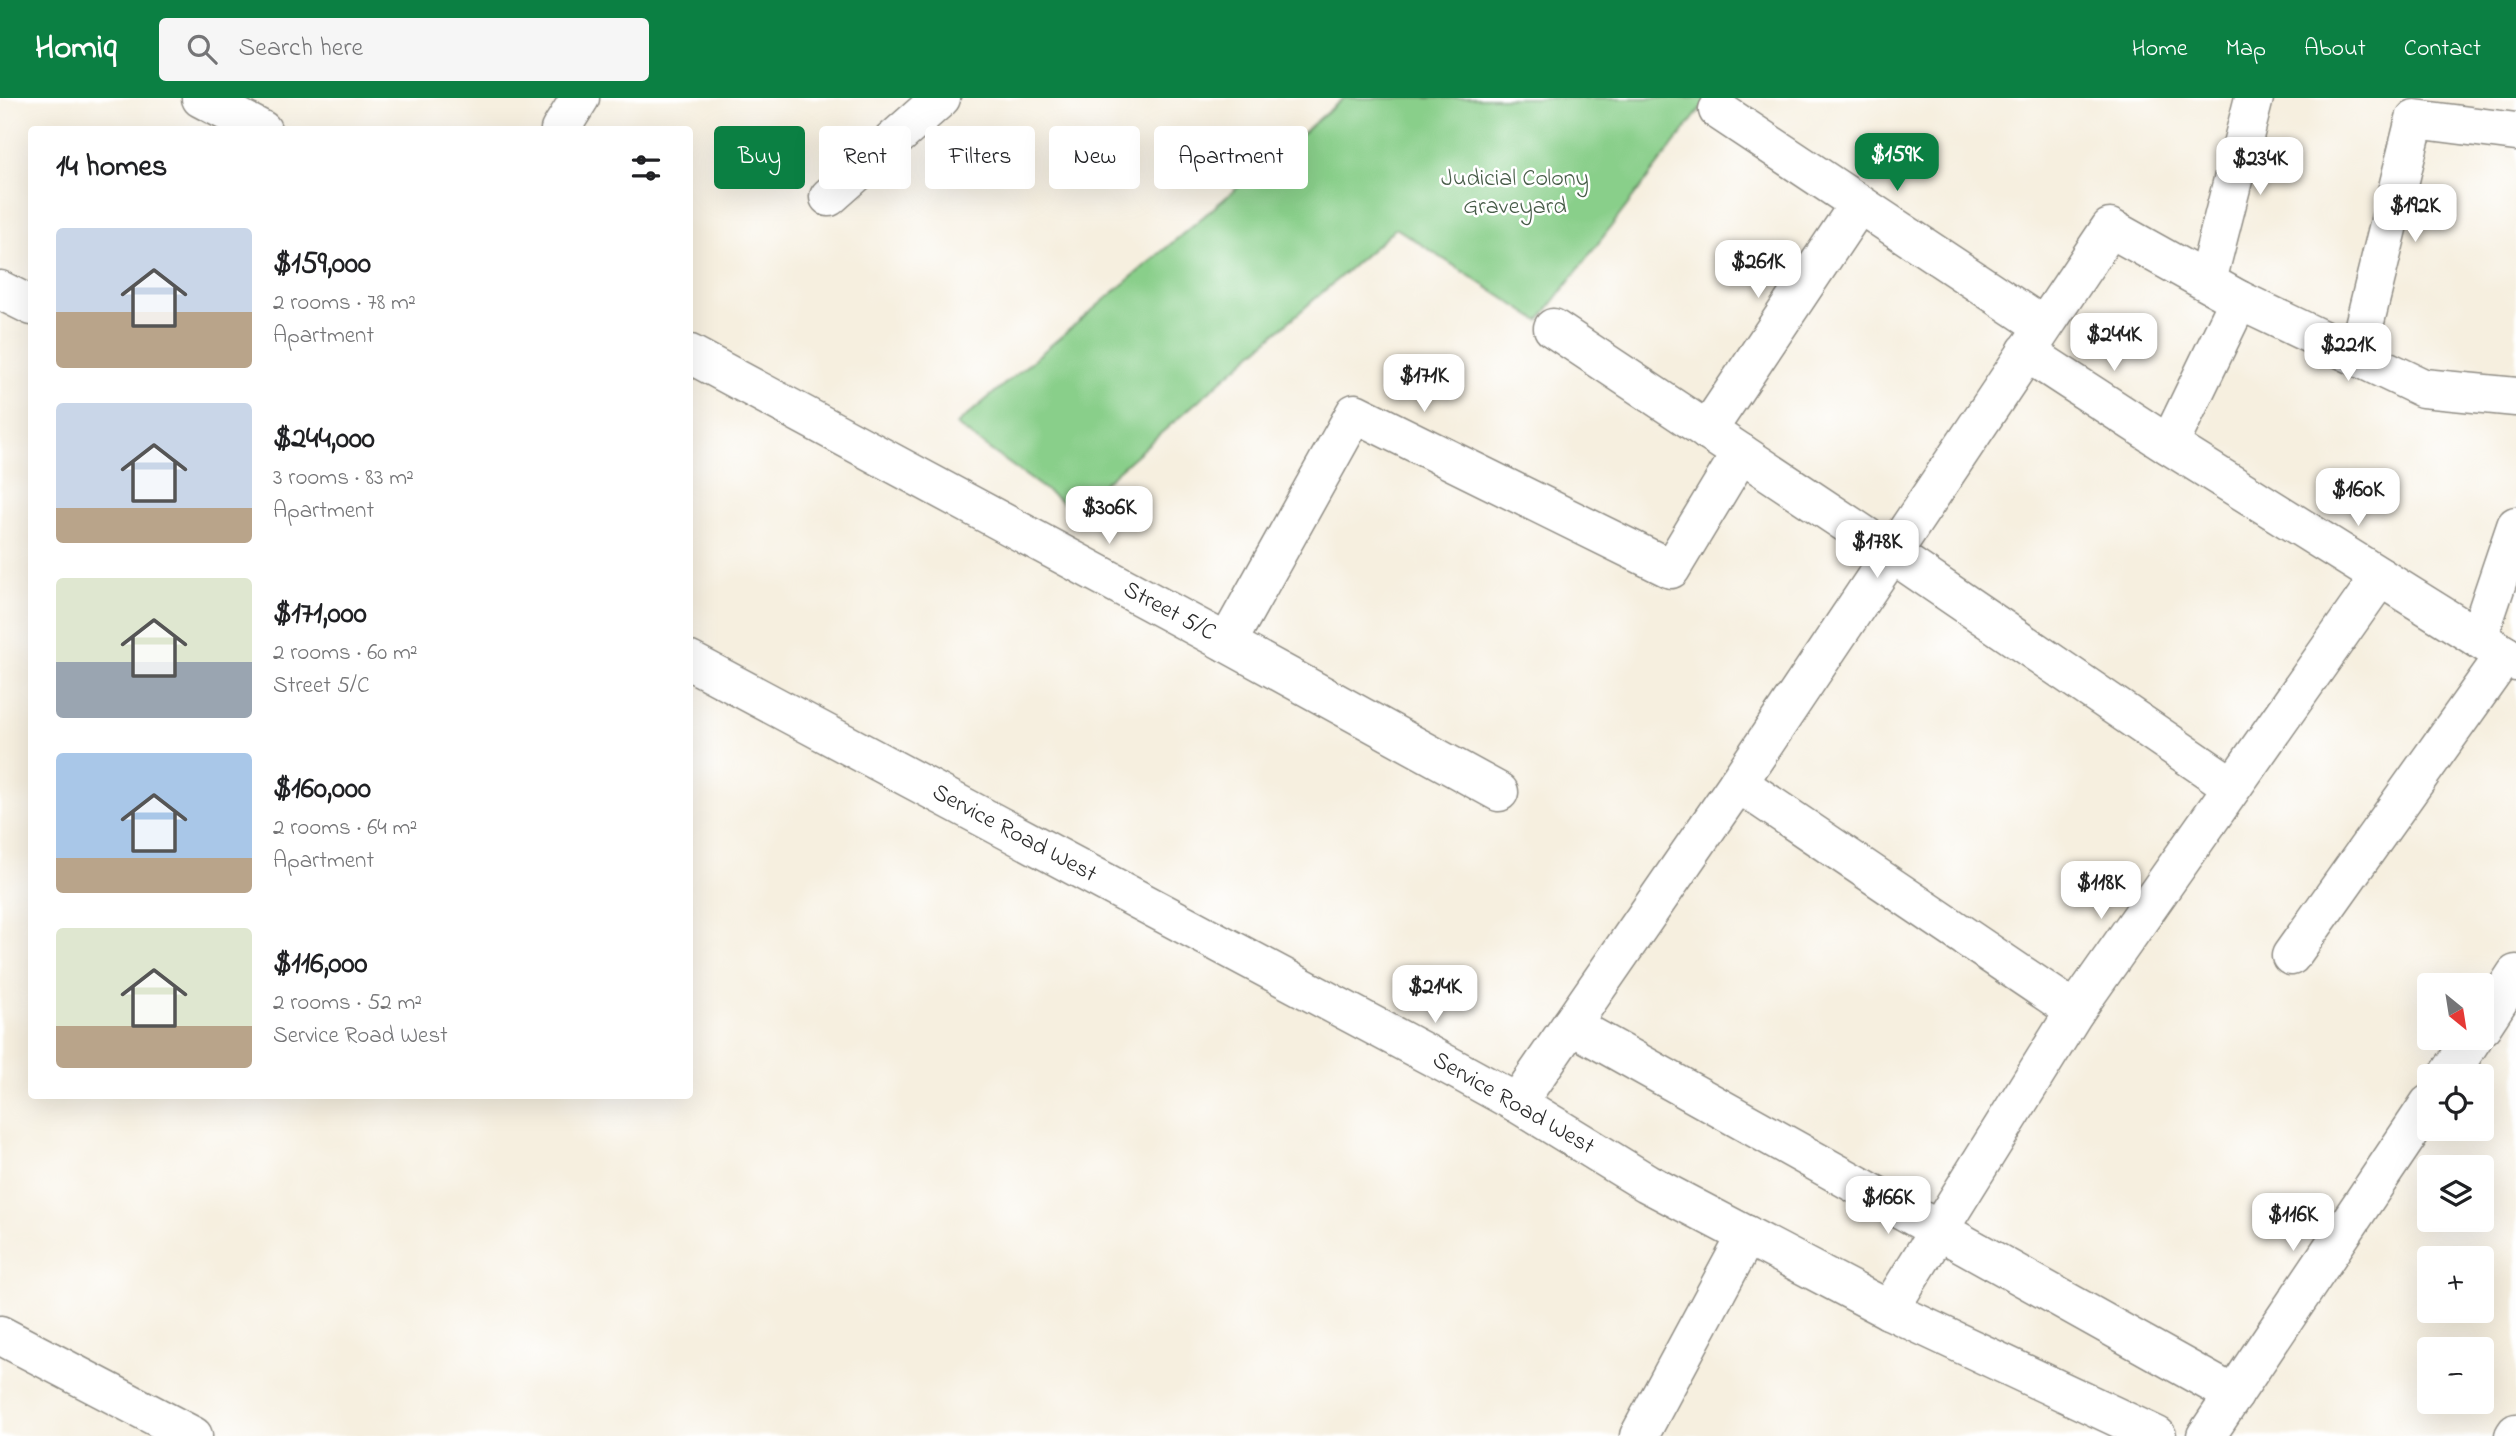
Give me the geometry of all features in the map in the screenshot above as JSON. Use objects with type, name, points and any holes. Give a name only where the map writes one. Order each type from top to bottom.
[{"type":"main road","points":[[201,98],[254,126]]},
{"type":"main road","points":[[562,126],[580,98]]},
{"type":"main road","points":[[829,197],[941,98]]},
{"type":"main road","points":[[2169,445],[2223,290],[2245,102]]},
{"type":"main road","points":[[1718,110],[1859,204],[2169,445],[2500,652]]},
{"type":"main road","points":[[2357,354],[2415,119],[2516,132]]},
{"type":"main road","points":[[1707,430],[1859,204]]},
{"type":"main road","points":[[1517,1103],[1738,783],[2110,228],[2223,290],[2423,387],[2516,397]]},
{"type":"main road","points":[[0,290],[28,304]]},
{"type":"main road","points":[[1553,328],[2232,786]]},
{"type":"main road","name":"Street 5/C","points":[[693,356],[1499,792]]},
{"type":"main road","points":[[1227,643],[1355,413],[1671,569],[1741,453]]},
{"type":"main road","points":[[2291,956],[2500,652],[2516,526]]},
{"type":"main road","points":[[1889,1310],[2075,1011],[2380,577]]},
{"type":"main road","name":"Service Road West","points":[[693,662],[1517,1103],[1647,1183],[1889,1310],[2157,1436]]},
{"type":"main road","points":[[1738,783],[2075,1011]]},
{"type":"main road","points":[[2494,1008],[2516,974]]},
{"type":"main road","points":[[1571,1025],[2234,1395]]},
{"type":"main road","points":[[2206,1436],[2417,1122]]},
{"type":"main road","points":[[1639,1436],[1747,1235]]},
{"type":"main road","points":[[0,1335],[193,1436]]},
{"type":"green space","name":"Judicial Colony Graveyard","points":[[1344,98],[1709,98],[1539,321],[1396,228],[1073,510],[956,425],[1236,189],[1308,189],[1308,128]]}]
